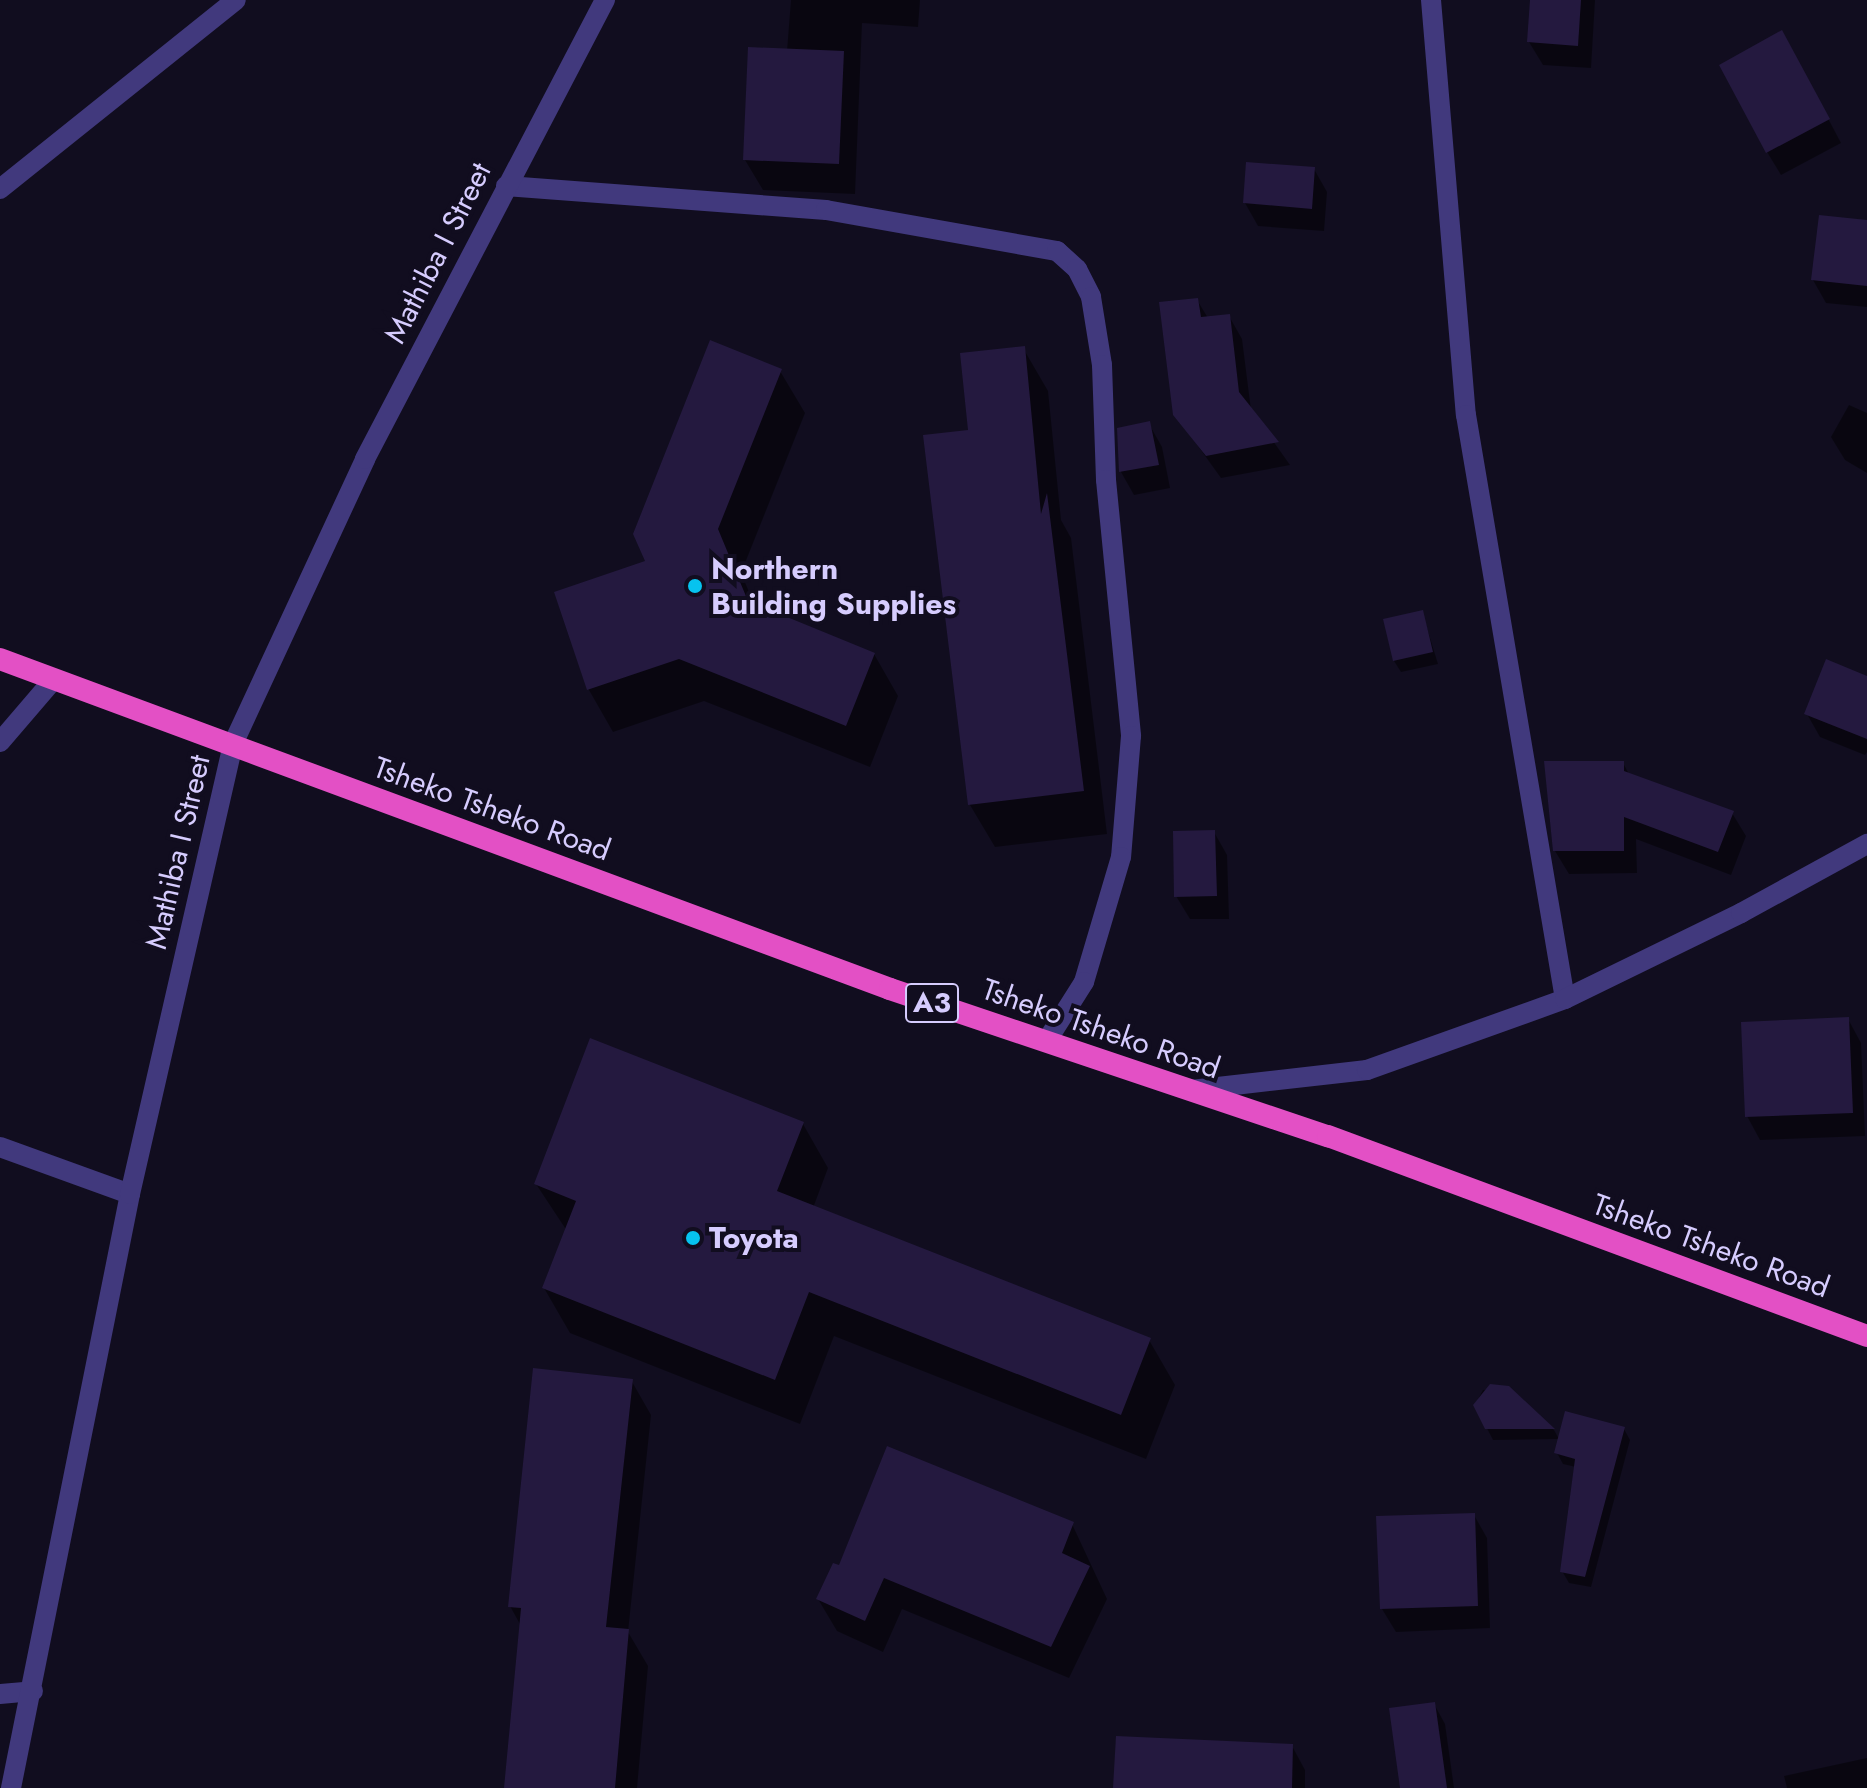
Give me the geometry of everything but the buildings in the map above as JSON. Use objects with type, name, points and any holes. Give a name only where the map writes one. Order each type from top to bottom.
[{"type":"highway","name":"Tsheko Tsheko Road","points":[[0,659],[890,989],[1048,1039],[1183,1091],[1328,1136],[1867,1336]]},
{"type":"street","points":[[0,189],[236,0]]},
{"type":"street","name":"Mathiba I Street","points":[[11,1788],[33,1691],[130,1194],[233,744],[365,459],[605,0]]},
{"type":"street","points":[[1431,0],[1466,415],[1565,999]]},
{"type":"street","points":[[506,186],[826,210],[1057,251],[1077,269],[1091,297],[1102,365],[1106,480],[1131,736],[1121,857],[1084,982],[1048,1039]]},
{"type":"street","points":[[0,742],[54,679]]},
{"type":"street","points":[[1183,1091],[1367,1070],[1565,999],[1741,913],[1867,844]]},
{"type":"street","points":[[0,1147],[130,1194]]},
{"type":"street","points":[[0,1694],[33,1691]]},
{"type":"place","name":"Northern Building Supplies","points":[[695,586]]},
{"type":"place","name":"Toyota","points":[[693,1238]]}]
